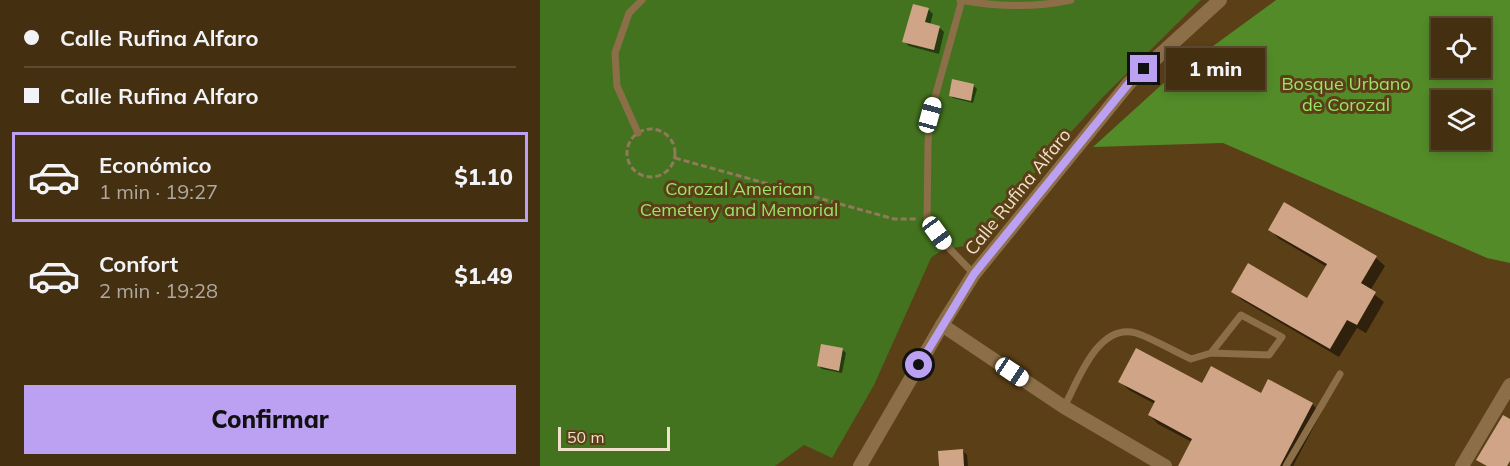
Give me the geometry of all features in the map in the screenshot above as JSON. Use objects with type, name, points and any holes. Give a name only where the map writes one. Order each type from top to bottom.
[{"type":"street","name":"Calle Rufina Alfaro","points":[[860,466],[974,274],[1129,83],[1220,0]]},
{"type":"street","points":[[942,325],[1064,407],[1165,466]]},
{"type":"street","points":[[1462,466],[1510,385]]},
{"type":"lane","points":[[638,133],[617,86],[615,53],[629,13],[642,0]]},
{"type":"lane","points":[[974,274],[947,246],[927,220],[930,115],[961,0],[1029,7],[1071,0]]},
{"type":"lane","points":[[1064,407],[1099,344],[1115,333],[1134,333],[1191,359],[1211,353],[1269,355],[1282,337],[1241,315],[1211,353]]},
{"type":"lane","points":[[1286,466],[1340,374]]},
{"type":"path","points":[[648,129],[663,132],[674,143],[675,158],[667,171],[660,175],[645,176],[638,172],[628,159],[627,151],[629,143],[638,133],[648,129]]},
{"type":"path","points":[[675,158],[894,219],[927,220]]},
{"type":"green space","name":"Corozal American Cemetery and Memorial","points":[[540,0],[1201,0],[1102,98],[1041,165],[981,242],[943,250],[931,258],[874,385],[832,458],[804,445],[775,466],[540,466]]},
{"type":"green space","name":"Bosque Urbano de Corozal","points":[[1276,0],[1510,0],[1510,263],[1487,258],[1223,143],[1093,147],[1168,79]]},
{"type":"building","points":[[913,4],[929,8],[925,22],[940,26],[934,50],[902,42]]},
{"type":"building","points":[[952,79],[974,84],[971,101],[949,96]]},
{"type":"building","points":[[1284,202],[1377,256],[1361,283],[1376,292],[1357,325],[1347,320],[1330,349],[1231,292],[1248,263],[1307,298],[1327,264],[1268,230]]},
{"type":"building","points":[[821,344],[843,348],[839,371],[817,366]]},
{"type":"building","points":[[1136,348],[1202,383],[1211,366],[1261,393],[1268,379],[1313,403],[1280,466],[1178,466],[1192,439],[1148,415],[1155,401],[1118,382]]},
{"type":"building","points":[[1503,415],[1510,419],[1510,461],[1507,466],[1487,466],[1476,460]]},
{"type":"building","points":[[963,449],[964,466],[939,466],[938,451]]},
{"type":"route","points":[[919,365],[974,274],[1129,83],[1144,69]]}]
